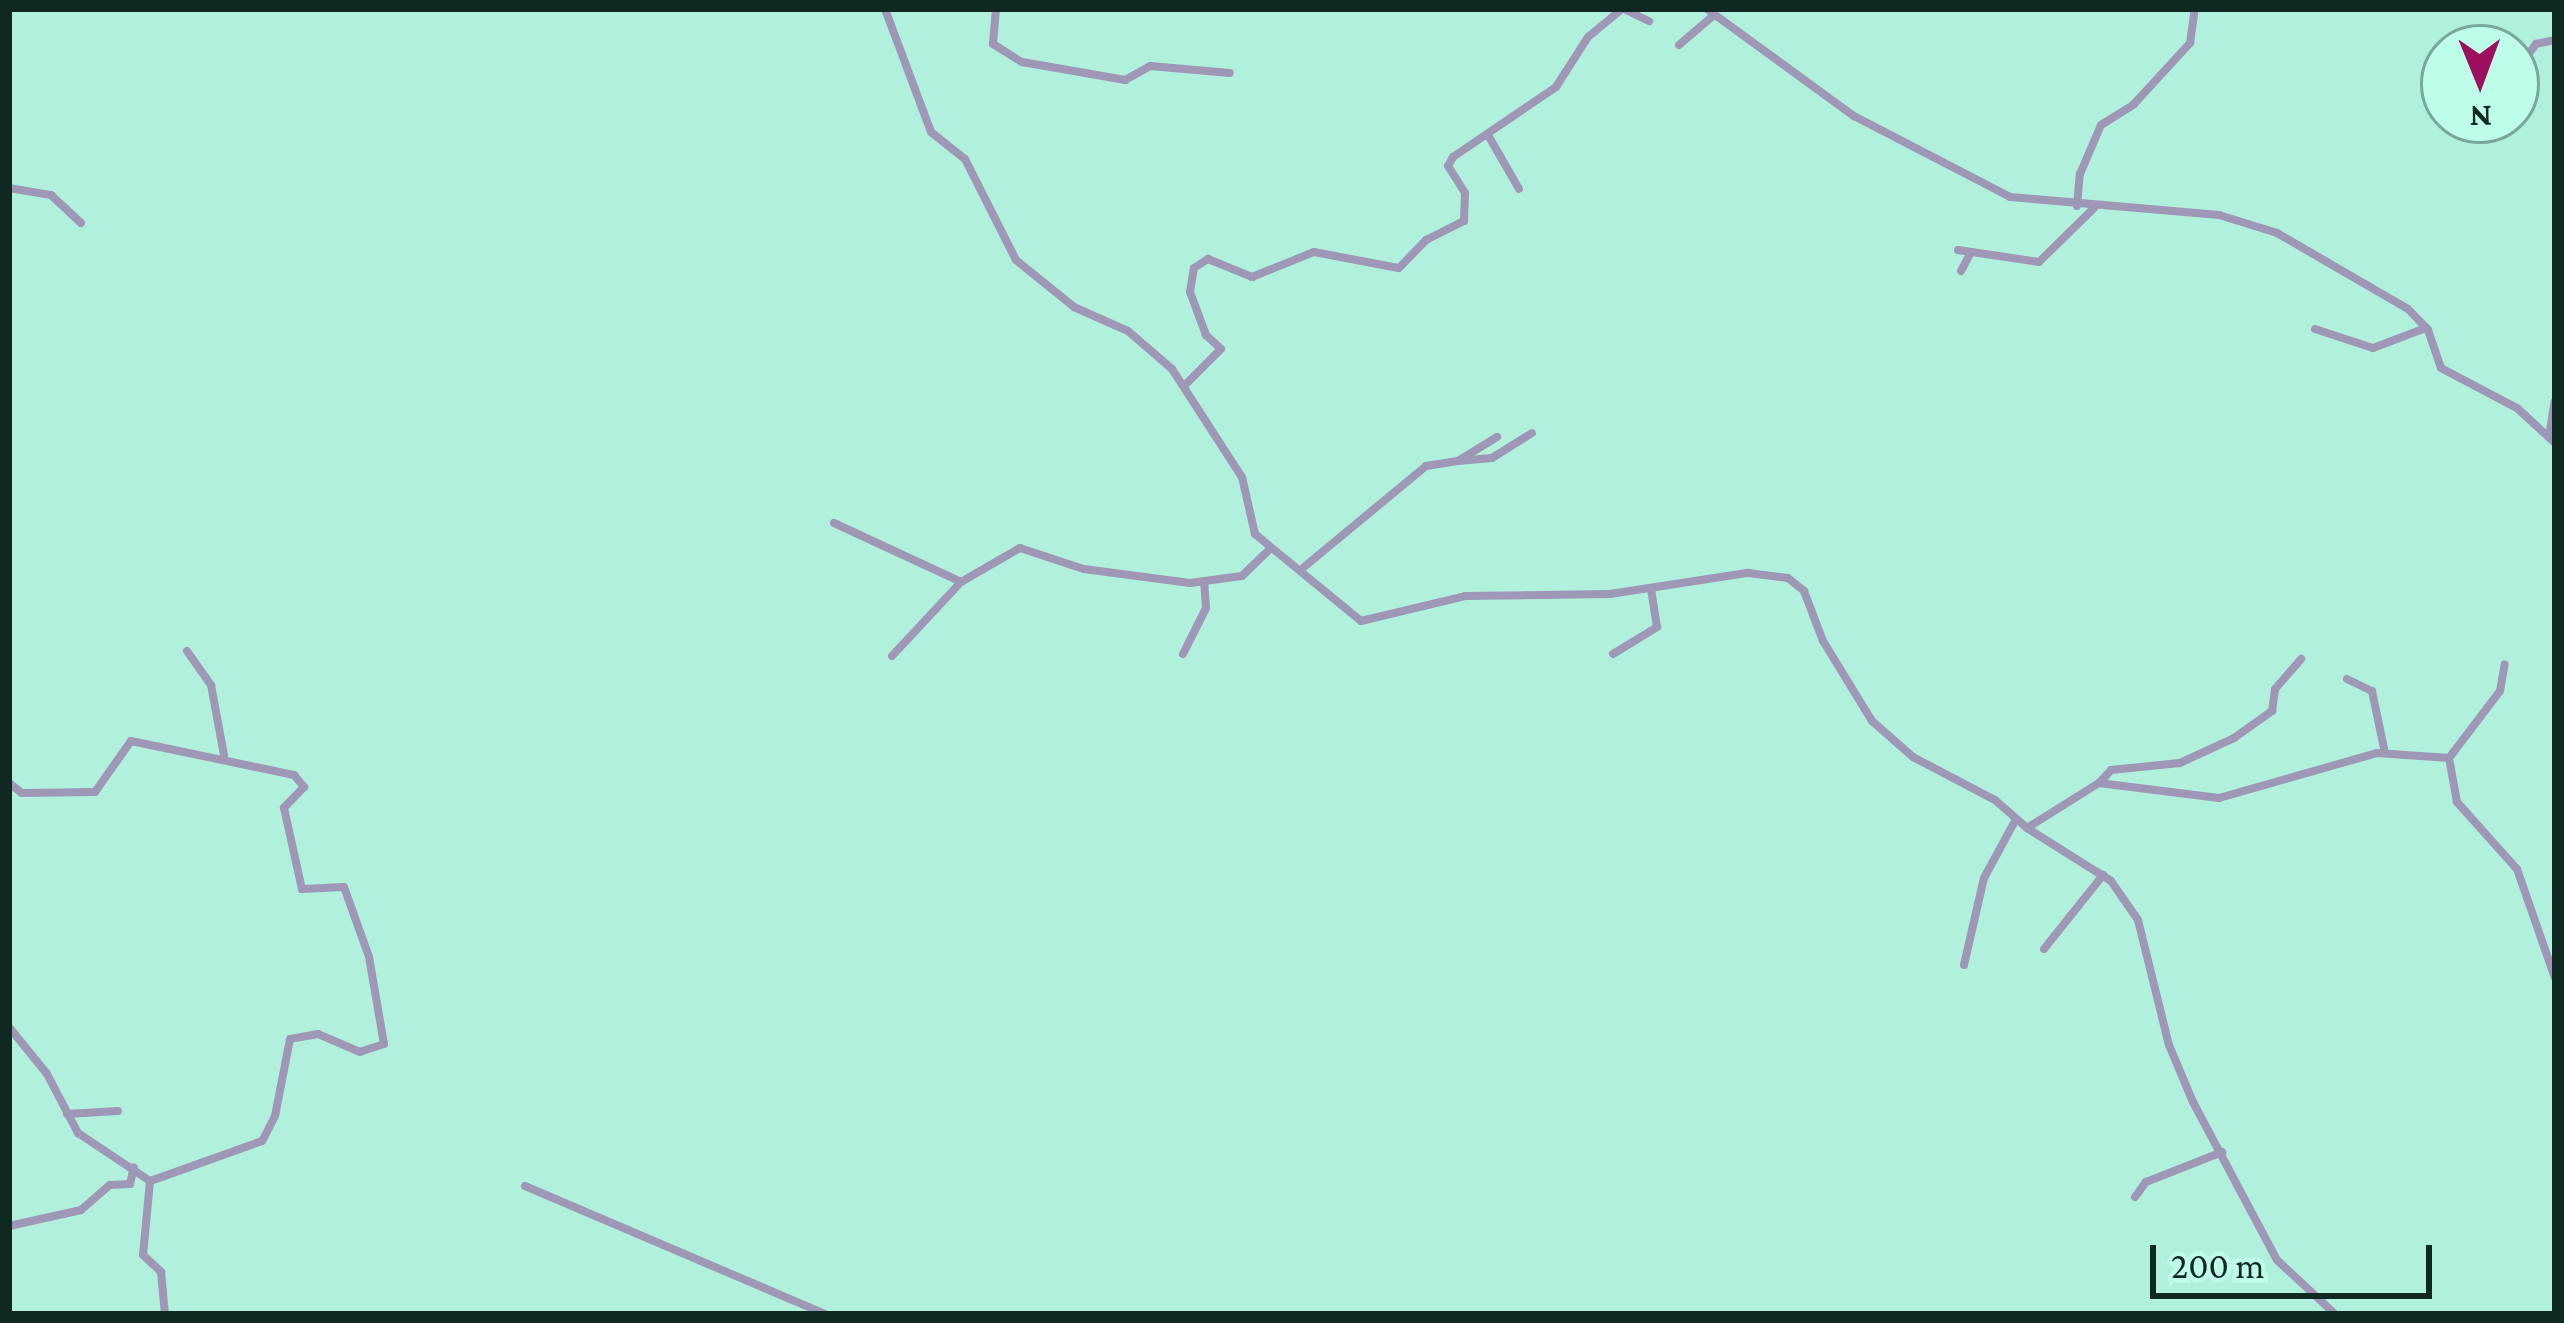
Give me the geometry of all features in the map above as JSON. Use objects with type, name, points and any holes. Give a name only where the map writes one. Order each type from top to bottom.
[{"type":"street","points":[[885,9],[931,132],[965,159],[1016,260],[1074,307],[1128,331],[1185,385],[1243,477],[1256,534],[1304,567],[1348,614],[1370,623],[1465,596],[1651,588],[1748,572],[1788,578],[1804,591],[1823,641],[1872,721],[1912,758],[2103,875],[2138,920],[2169,1045],[2222,1152],[2277,1260],[2335,1314]]},
{"type":"street","points":[[996,9],[993,44],[1022,62],[1125,80],[1150,66],[1230,73]]},
{"type":"street","points":[[1185,385],[1221,349],[1206,335],[1190,292],[1194,268],[1208,259],[1252,278],[1314,252],[1399,268],[1426,240],[1464,221],[1466,194],[1448,166],[1556,87],[1585,40],[1623,9],[1649,21]]},
{"type":"street","points":[[2077,206],[2080,174],[2101,125],[2134,104],[2190,43],[2194,9]]},
{"type":"street","points":[[1679,45],[1711,12],[1887,135],[2010,196],[2259,224],[2408,309],[2426,328],[2441,368],[2517,408],[2552,440]]},
{"type":"street","points":[[1488,135],[1519,189]]},
{"type":"street","points":[[9,188],[51,195],[81,223]]},
{"type":"street","points":[[1958,250],[2039,262],[2095,207]]},
{"type":"street","points":[[1961,271],[1970,254]]},
{"type":"street","points":[[2315,329],[2373,348],[2426,328]]},
{"type":"street","points":[[2552,440],[2555,401]]},
{"type":"street","points":[[1304,567],[1426,466],[1492,458],[1532,433]]},
{"type":"street","points":[[1458,460],[1497,437]]},
{"type":"street","points":[[834,524],[961,582]]},
{"type":"street","points":[[892,656],[961,582],[1020,548],[1084,569],[1204,582],[1243,576],[1272,547]]},
{"type":"street","points":[[1183,654],[1206,608],[1204,582]]},
{"type":"street","points":[[1613,654],[1658,627],[1651,588]]},
{"type":"street","points":[[187,651],[213,689],[224,755]]},
{"type":"street","points":[[2027,828],[2099,783],[2111,770],[2176,764],[2234,739],[2272,711],[2275,689],[2301,659]]},
{"type":"street","points":[[2505,664],[2500,691],[2449,758],[2457,802],[2517,869],[2555,978]]},
{"type":"street","points":[[2347,679],[2372,691],[2385,753]]},
{"type":"street","points":[[9,783],[22,793],[95,792],[131,741],[224,755],[303,780],[284,808],[301,887],[344,887],[386,1040],[360,1052],[318,1034],[290,1039],[262,1142],[150,1181]]},
{"type":"street","points":[[2099,783],[2219,798],[2385,753],[2449,758]]},
{"type":"street","points":[[1964,965],[1984,878],[2016,819]]},
{"type":"street","points":[[2044,949],[2103,875]]},
{"type":"street","points":[[9,1027],[87,1143],[134,1167],[150,1181]]},
{"type":"street","points":[[67,1114],[118,1111]]},
{"type":"street","points":[[2135,1198],[2146,1182],[2222,1152]]},
{"type":"street","points":[[9,1226],[85,1209],[110,1185],[130,1184],[134,1167]]},
{"type":"street","points":[[150,1181],[143,1255],[161,1272],[165,1314]]},
{"type":"street","points":[[525,1186],[825,1314]]}]
